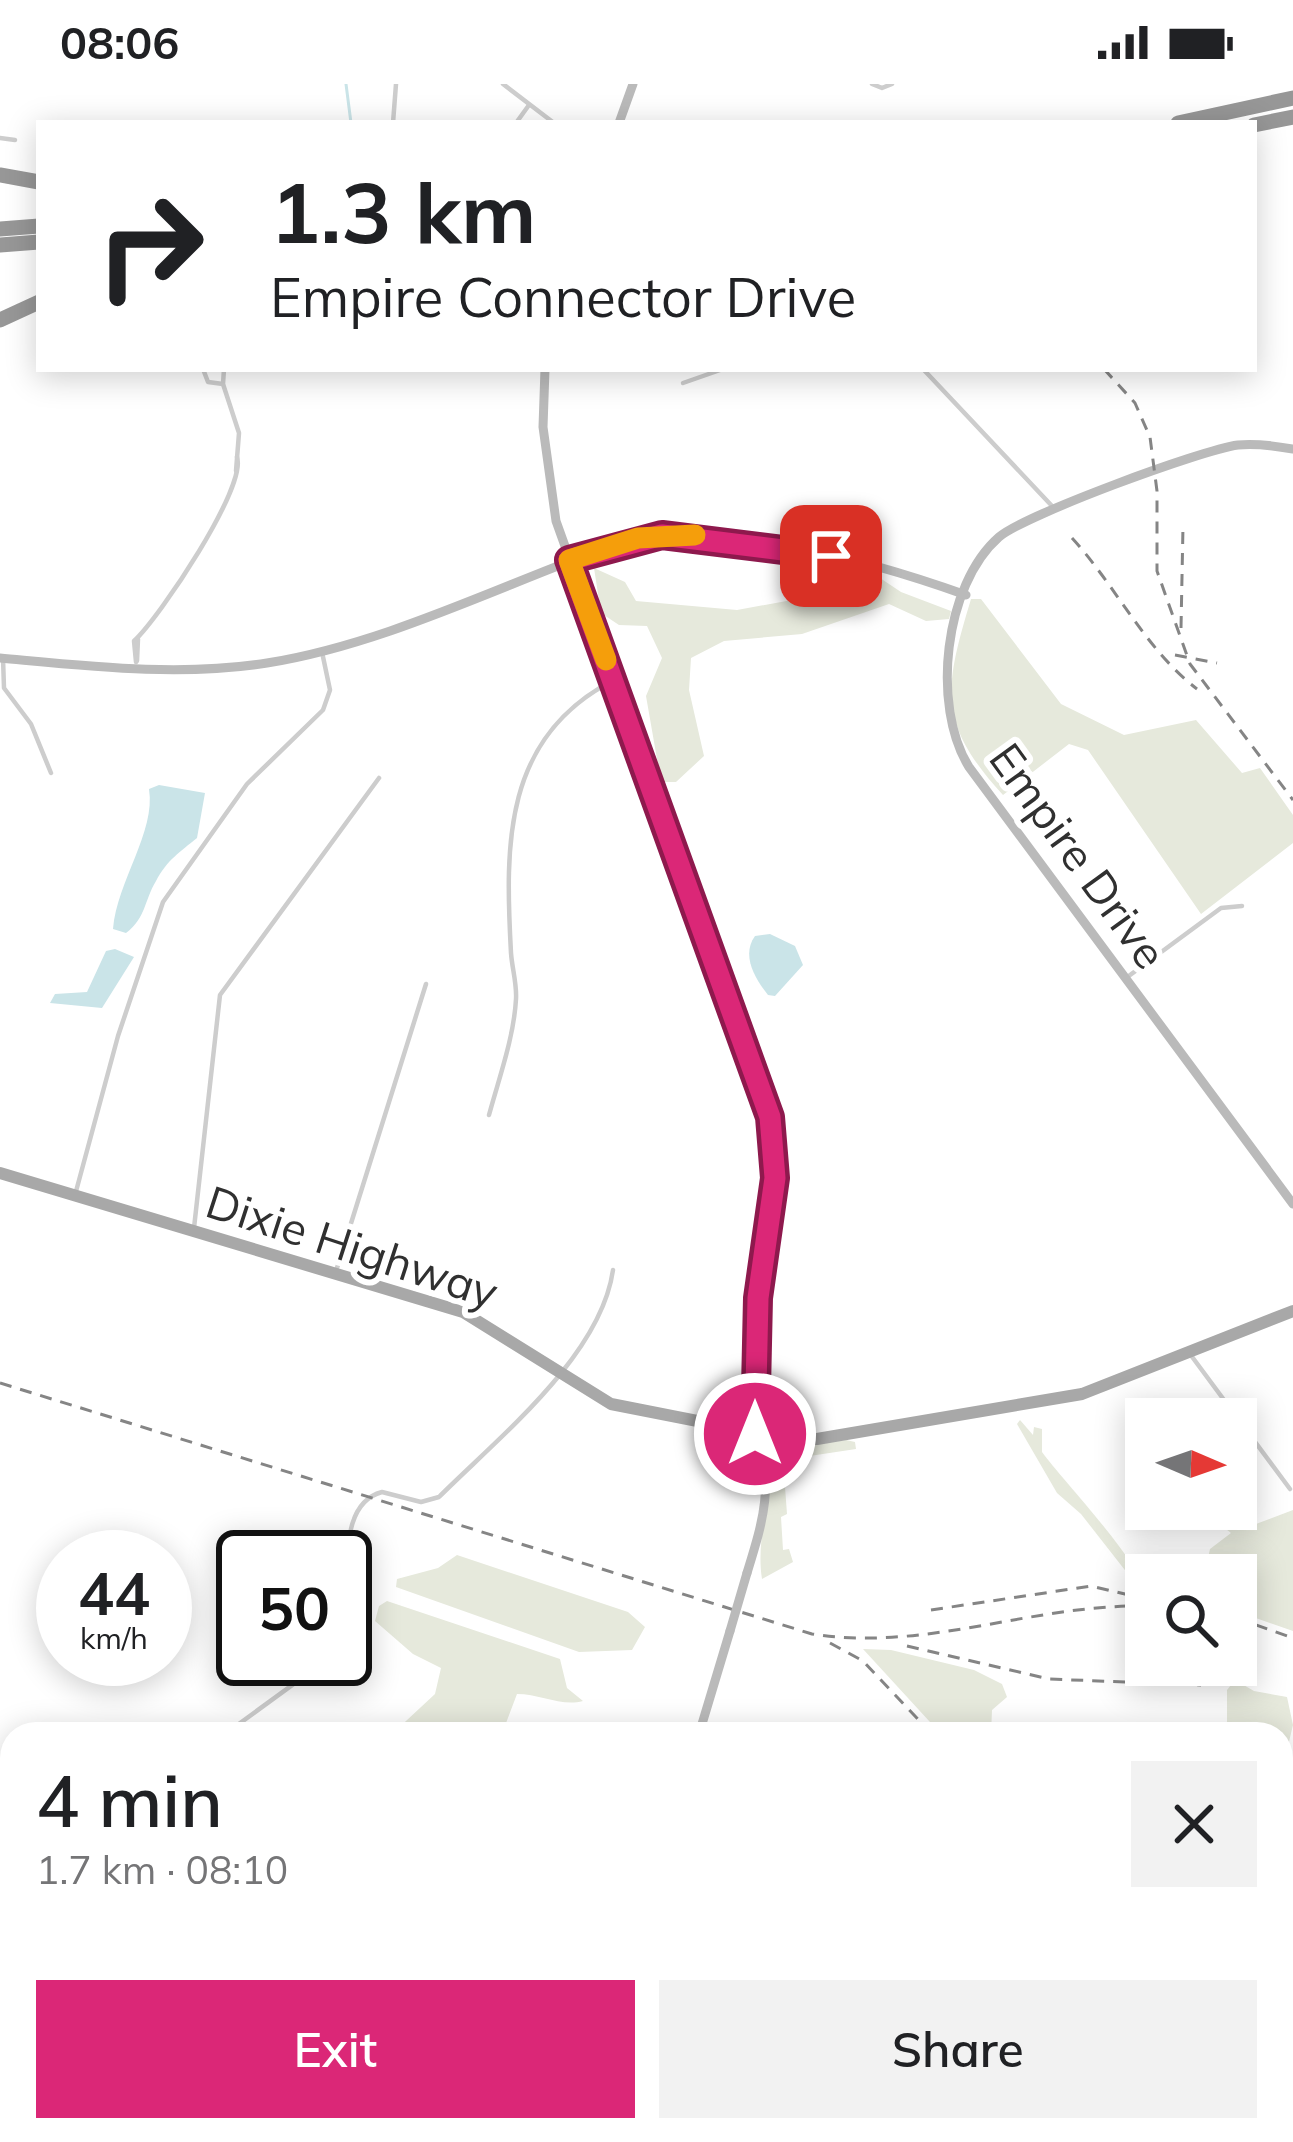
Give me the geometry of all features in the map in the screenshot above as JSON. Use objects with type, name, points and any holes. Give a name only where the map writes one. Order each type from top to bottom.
[{"type":"highway","points":[[1192,120],[1293,98]]},
{"type":"highway","points":[[1257,124],[1293,117]]},
{"type":"highway","points":[[0,175],[36,181]]},
{"type":"highway","points":[[0,229],[36,226]]},
{"type":"highway","points":[[0,245],[36,242]]},
{"type":"highway","points":[[0,320],[36,303]]},
{"type":"main road","name":"Dixie Highway","points":[[0,1173],[478,1318],[560,1374],[620,1407],[777,1438],[817,1439],[1054,1401],[1190,1354],[1293,1310]]},
{"type":"main road","points":[[739,1431],[755,1412]]},
{"type":"main road","points":[[766,1458],[777,1438]]},
{"type":"street","points":[[393,120],[396,84]]},
{"type":"street","points":[[503,84],[550,120]]},
{"type":"street","points":[[621,120],[634,84]]},
{"type":"street","points":[[872,84],[882,88],[892,84]]},
{"type":"street","points":[[518,120],[529,105]]},
{"type":"street","points":[[0,138],[15,140]]},
{"type":"street","points":[[204,372],[208,382],[223,384]]},
{"type":"street","points":[[136,664],[138,639],[218,522],[236,472],[238,428],[223,384],[224,372]]},
{"type":"street","points":[[545,372],[547,476],[569,560],[770,1117],[775,1178],[758,1298],[755,1412],[755,1434],[766,1458],[769,1492],[703,1722]]},
{"type":"street","points":[[683,383],[714,372]]},
{"type":"street","points":[[926,372],[1056,510]]},
{"type":"street","name":"Empire Drive","points":[[1293,449],[1227,447],[1056,510],[996,540],[975,568],[944,686],[960,751],[1293,1204]]},
{"type":"street","points":[[51,773],[32,724],[4,688],[2,658],[241,667],[322,652],[638,538],[697,536],[860,560],[966,595]]},
{"type":"street","points":[[75,1196],[126,1008],[163,902],[247,784],[323,710],[330,690],[322,652]]},
{"type":"street","points":[[489,1115],[517,994],[510,910],[516,790],[564,717],[585,695],[614,680]]},
{"type":"street","points":[[194,1232],[220,995],[379,778]]},
{"type":"street","points":[[1126,978],[1226,905],[1242,906]]},
{"type":"street","points":[[335,1274],[426,984]]},
{"type":"street","points":[[352,1530],[361,1504],[388,1492],[435,1501],[560,1374],[605,1304],[613,1270]]},
{"type":"street","points":[[1190,1354],[1290,1489]]},
{"type":"street","points":[[241,1722],[291,1686]]},
{"type":"shaded area","points":[[594,568],[625,582],[636,601],[737,610],[814,596],[877,576],[901,592],[951,611],[949,619],[926,621],[889,604],[802,634],[724,641],[691,658],[689,690],[704,756],[676,782],[661,782],[646,696],[662,658],[647,626],[619,625],[601,613]]},
{"type":"shaded area","points":[[971,599],[981,599],[1061,704],[1124,735],[1196,720],[1242,773],[1260,768],[1293,815],[1293,843],[1201,914],[1088,750],[1069,744],[1003,795],[966,747],[952,704],[955,657]]},
{"type":"shaded area","points":[[1020,1420],[1033,1435],[1034,1427],[1042,1429],[1042,1452],[1119,1546],[1125,1555],[1125,1570],[1081,1514],[1057,1493],[1017,1424]]},
{"type":"shaded area","points":[[855,1442],[856,1449],[783,1460],[787,1514],[781,1517],[783,1550],[789,1549],[793,1562],[762,1579],[761,1546],[773,1449]]},
{"type":"shaded area","points":[[1293,1510],[1293,1631],[1257,1618],[1257,1554],[1209,1554],[1231,1533],[1227,1530],[1257,1530],[1257,1524]]},
{"type":"shaded area","points":[[457,1555],[628,1612],[645,1627],[632,1650],[579,1652],[396,1587],[397,1579],[438,1568]]},
{"type":"shaded area","points":[[387,1601],[560,1659],[567,1688],[583,1701],[517,1694],[506,1722],[405,1722],[435,1694],[441,1668],[413,1654],[375,1621],[379,1606]]},
{"type":"shaded area","points":[[863,1649],[891,1650],[974,1670],[1002,1684],[1007,1697],[992,1710],[992,1722],[930,1722]]},
{"type":"shaded area","points":[[1245,1686],[1287,1697],[1292,1722],[1227,1722],[1227,1690]]},
{"type":"water","points":[[159,785],[205,793],[197,838],[165,867],[141,915],[126,933],[113,929],[116,911],[147,822],[149,789]]},
{"type":"water","points":[[770,934],[795,946],[803,965],[775,996],[768,995],[754,974],[749,951],[755,936]]},
{"type":"water","points":[[115,949],[134,957],[102,1008],[50,1003],[55,994],[87,992],[106,951]]},
{"type":"waterway","points":[[346,84],[351,120]]},
{"type":"railway","points":[[1107,372],[1135,403],[1150,437],[1157,491],[1157,571],[1190,664],[1293,800]]},
{"type":"railway","points":[[1181,628],[1183,526]]},
{"type":"railway","points":[[1072,538],[1146,636],[1197,689]]},
{"type":"railway","points":[[1175,655],[1217,663]]},
{"type":"railway","points":[[0,1383],[812,1634],[897,1637],[1125,1606]]},
{"type":"railway","points":[[931,1610],[1091,1586],[1125,1594]]},
{"type":"railway","points":[[1257,1625],[1293,1638]]},
{"type":"railway","points":[[830,1643],[863,1661],[921,1722]]},
{"type":"railway","points":[[907,1646],[1049,1679],[1125,1682]]},
{"type":"slow traffic","points":[[606,660],[569,560],[638,538],[695,535]]},
{"type":"route","points":[[755,1434],[758,1298],[775,1178],[770,1117],[569,560],[620,542],[662,535],[831,556]]}]
